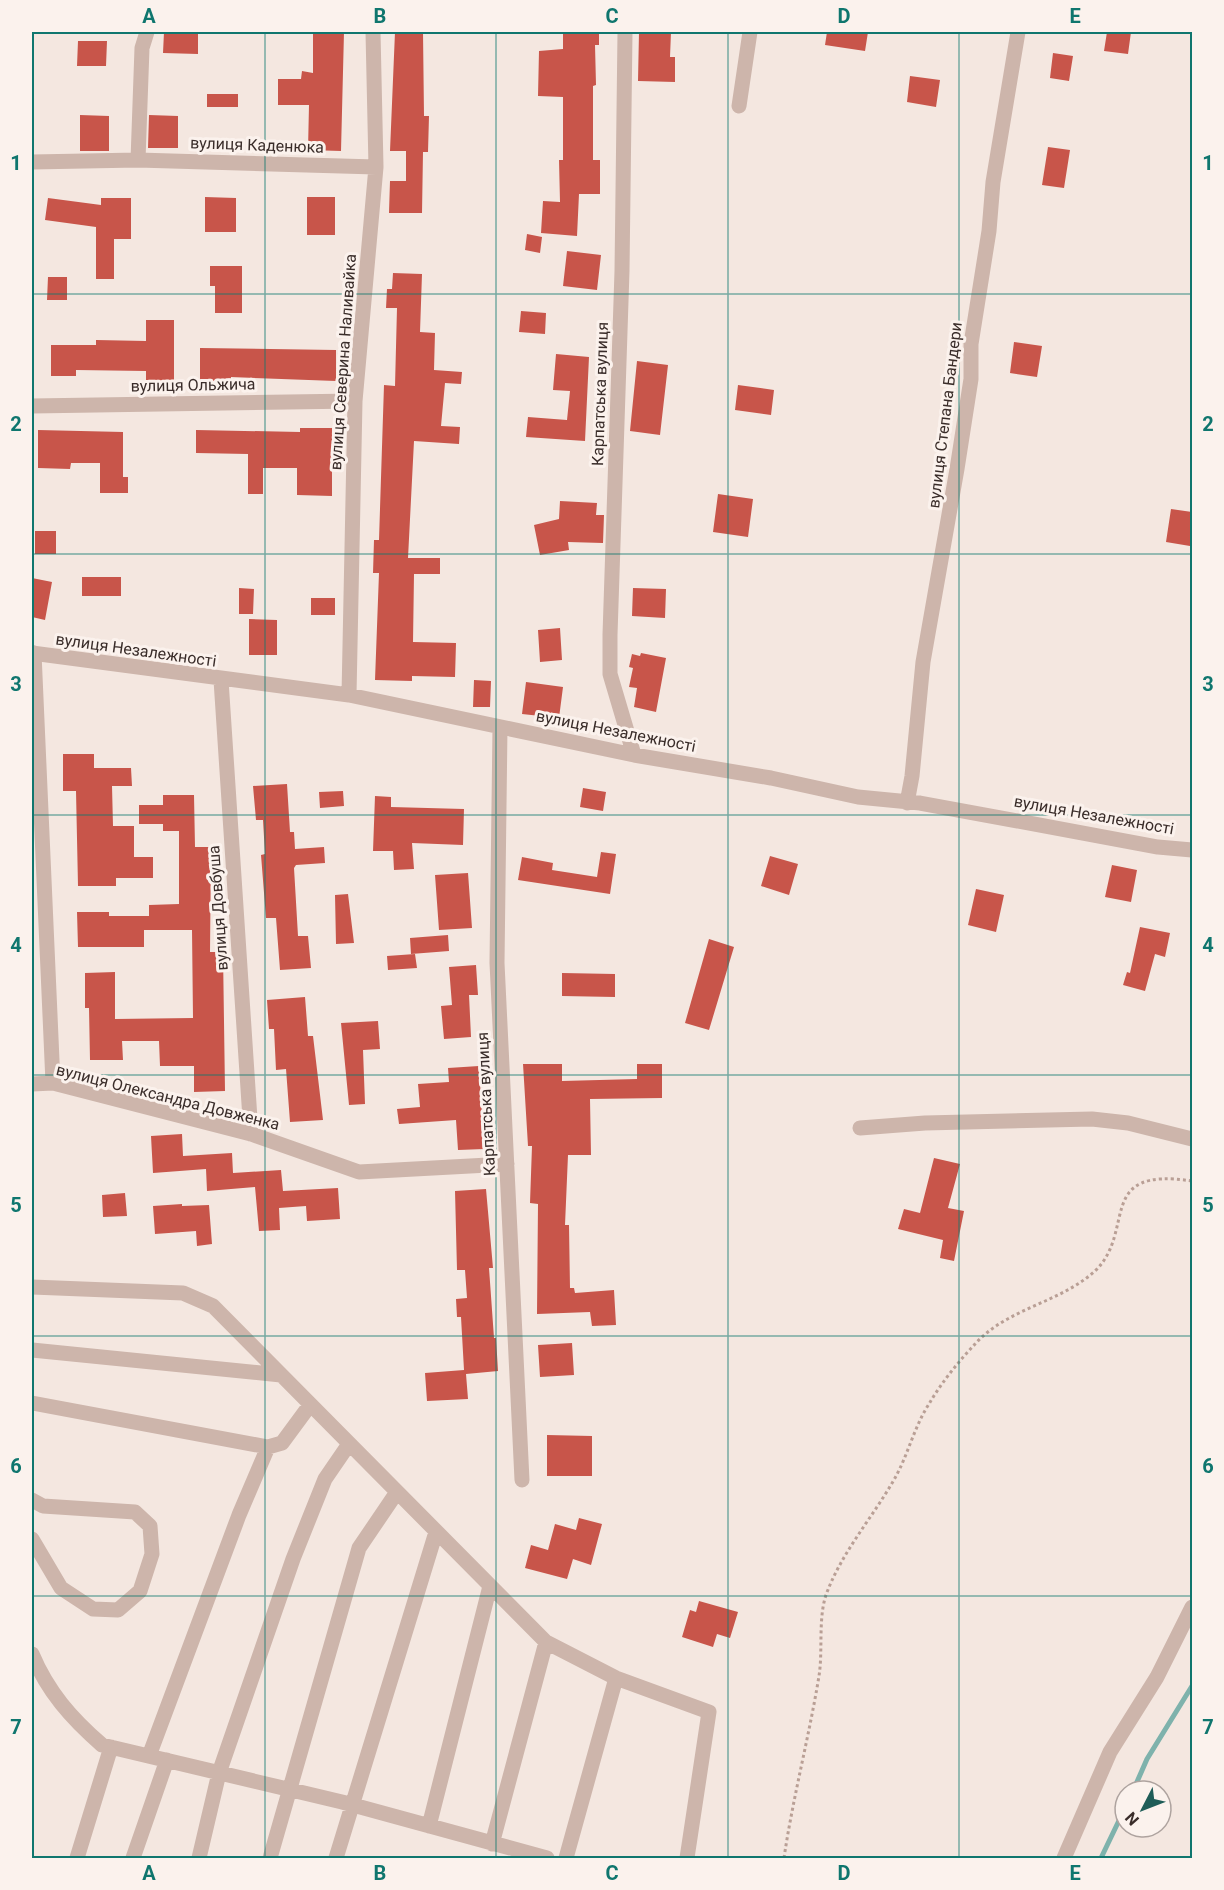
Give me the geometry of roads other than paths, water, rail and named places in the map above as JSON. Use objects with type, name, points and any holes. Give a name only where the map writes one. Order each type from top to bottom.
[{"type":"street","points":[[138,160],[142,48],[147,32]]},
{"type":"street","name":"вулиця Северина Наливайка","points":[[349,695],[355,401],[376,167],[373,32]]},
{"type":"street","name":"Карпатська вулиця","points":[[625,32],[622,271],[610,674],[634,755]]},
{"type":"street","points":[[739,106],[750,32]]},
{"type":"street","name":"вулиця Степана Бандери","points":[[907,803],[912,776],[923,662],[957,469],[970,379],[971,344],[989,231],[993,182],[1018,32]]},
{"type":"street","name":"вулиця Каденюка","points":[[32,162],[138,160],[376,167]]},
{"type":"street","name":"вулиця Ольжича","points":[[32,406],[355,401]]},
{"type":"street","points":[[33,653],[38,893],[53,1083]]},
{"type":"street","name":"вулиця Незалежності","points":[[33,653],[222,680],[349,695],[634,755],[771,778],[858,797],[930,805],[1158,847],[1192,850]]},
{"type":"street","name":"вулиця Довбуша","points":[[222,680],[251,1134]]},
{"type":"street","name":"Карпатська вулиця","points":[[500,727],[498,963],[522,1480]]},
{"type":"street","name":"вулиця Олександра Довженка","points":[[32,1084],[53,1083],[251,1134],[360,1172],[507,1164]]},
{"type":"street","points":[[860,1128],[925,1123],[1092,1119],[1128,1123],[1192,1139]]},
{"type":"street","points":[[32,1287],[183,1293],[213,1306],[546,1642],[616,1678],[709,1712],[687,1858]]},
{"type":"street","points":[[32,1350],[281,1375]]},
{"type":"street","points":[[32,1403],[268,1447],[282,1443],[310,1405]]},
{"type":"street","points":[[199,1858],[219,1773],[297,1549],[325,1479],[350,1444]]},
{"type":"street","points":[[149,1756],[238,1515],[268,1447]]},
{"type":"street","points":[[270,1858],[359,1548],[397,1492]]},
{"type":"street","points":[[32,1500],[43,1506],[135,1512],[150,1526],[152,1554],[140,1591],[118,1610],[93,1609],[61,1588],[32,1539]]},
{"type":"street","points":[[336,1858],[436,1532]]},
{"type":"street","points":[[429,1826],[490,1586]]},
{"type":"street","points":[[1064,1858],[1110,1752],[1157,1677],[1192,1607]]},
{"type":"street","points":[[492,1844],[546,1642]]},
{"type":"street","points":[[32,1654],[42,1678],[71,1718],[102,1745],[353,1805],[547,1858]]},
{"type":"street","points":[[566,1858],[616,1678]]},
{"type":"street","points":[[77,1858],[111,1747]]},
{"type":"street","points":[[133,1858],[167,1760]]},
{"type":"waterway","points":[[1138,1779],[1147,1759],[1192,1686]]},
{"type":"waterway","points":[[1101,1858],[1113,1833]]}]
